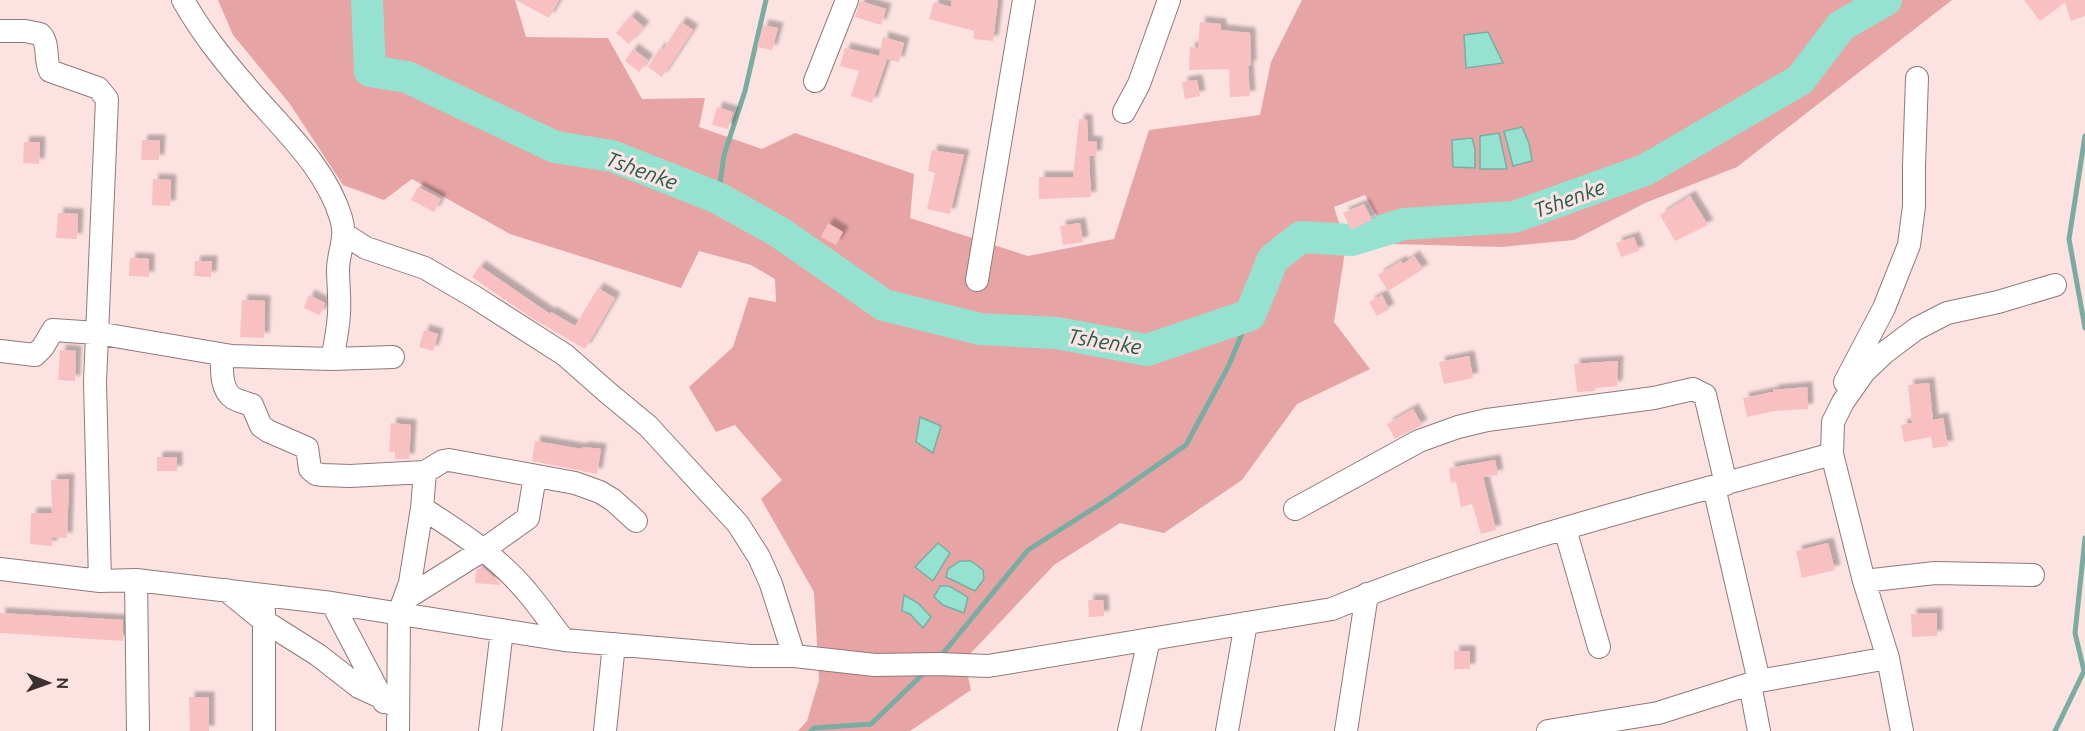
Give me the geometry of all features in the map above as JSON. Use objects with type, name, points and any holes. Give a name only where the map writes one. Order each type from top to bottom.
[{"type":"street","points":[[183,0],[194,20],[214,47],[296,141],[317,170],[342,219],[343,242],[338,266],[339,315],[332,359]]},
{"type":"street","points":[[816,81],[848,0]]},
{"type":"street","points":[[976,280],[1024,0]]},
{"type":"street","points":[[1124,112],[1138,84],[1169,0]]},
{"type":"street","points":[[0,32],[25,31],[40,34],[45,38],[50,71],[98,88],[107,99],[95,382],[100,581]]},
{"type":"street","points":[[1902,731],[1888,658],[1863,581],[1832,454],[1833,422],[1842,388],[1884,308],[1909,244],[1914,206],[1917,78]]},
{"type":"street","points":[[343,242],[425,268],[473,296],[565,355],[648,426],[738,524],[759,557],[771,584],[794,656]]},
{"type":"street","points":[[1833,422],[1843,402],[1864,372],[1916,328],[1947,313],[2055,285]]},
{"type":"street","points":[[0,351],[35,355],[43,347],[53,330],[97,333],[222,355],[332,359],[393,357]]},
{"type":"street","points":[[222,355],[223,379],[229,394],[235,399],[252,405],[261,426],[267,431],[307,448],[310,469],[313,472],[323,475],[350,476],[425,472],[449,460],[575,483],[600,492],[613,500],[636,521]]},
{"type":"street","points":[[1295,509],[1403,450],[1458,427],[1487,420],[1654,398],[1693,389],[1705,395],[1755,683],[1759,731]]},
{"type":"street","points":[[0,569],[100,581],[136,580],[332,603],[402,606],[502,630],[564,640],[751,656],[794,656],[875,665],[988,666],[1332,609],[1367,594],[1565,529],[1832,454]]},
{"type":"street","points":[[392,731],[390,703],[402,606],[410,583],[422,508],[425,472]]},
{"type":"street","points":[[402,606],[528,518],[535,476]]},
{"type":"street","points":[[422,508],[463,534],[483,550],[528,593],[564,640]]},
{"type":"street","points":[[1565,529],[1599,647]]},
{"type":"street","points":[[1863,581],[1935,573],[2033,574]]},
{"type":"street","points":[[136,580],[138,731]]},
{"type":"street","points":[[226,590],[264,621],[318,655],[359,687],[390,703]]},
{"type":"street","points":[[1346,731],[1367,594]]},
{"type":"street","points":[[264,595],[264,731]]},
{"type":"street","points":[[332,603],[390,703],[398,731]]},
{"type":"street","points":[[1227,731],[1246,623]]},
{"type":"street","points":[[490,731],[502,630]]},
{"type":"street","points":[[1129,731],[1149,639]]},
{"type":"street","points":[[605,731],[614,644]]},
{"type":"street","points":[[1548,731],[1658,713],[1755,683],[1888,658]]},
{"type":"shaded area","points":[[218,0],[515,0],[526,37],[608,38],[642,99],[705,98],[699,127],[762,149],[795,133],[914,174],[910,218],[1028,256],[1114,239],[1149,130],[1260,115],[1271,62],[1302,0],[1952,0],[1737,167],[1645,203],[1574,240],[1501,247],[1393,244],[1365,195],[1334,207],[1346,245],[1334,322],[1370,369],[1297,404],[1242,480],[1164,533],[1120,523],[1054,565],[971,653],[965,663],[971,690],[910,731],[798,731],[807,721],[819,680],[814,592],[761,499],[782,480],[735,425],[716,432],[689,387],[733,347],[749,297],[776,302],[775,279],[751,265],[699,251],[681,288],[510,234],[412,179],[384,200],[343,185],[290,104],[233,35]]},
{"type":"shaded area","points":[[1488,32],[1503,63],[1466,68],[1464,35]]},
{"type":"shaded area","points":[[1522,127],[1529,143],[1532,161],[1513,166],[1504,131]]},
{"type":"shaded area","points":[[1499,133],[1507,169],[1480,169],[1480,136]]},
{"type":"shaded area","points":[[1472,138],[1475,149],[1475,168],[1453,167],[1452,140]]},
{"type":"shaded area","points":[[920,417],[941,426],[933,453],[916,442]]},
{"type":"shaded area","points":[[938,543],[950,553],[933,581],[915,567]]},
{"type":"shaded area","points":[[960,561],[971,561],[983,570],[984,579],[975,591],[946,577],[948,569]]},
{"type":"shaded area","points":[[940,586],[949,586],[968,597],[964,613],[943,605],[934,597]]},
{"type":"shaded area","points":[[904,595],[918,603],[931,617],[923,628],[910,614],[902,611]]},
{"type":"building","points":[[516,0],[559,0],[549,18]]},
{"type":"building","points":[[952,0],[998,0],[993,41],[974,39],[974,31],[929,19],[934,2],[951,7]]},
{"type":"building","points":[[2024,0],[2085,0],[2085,16],[2071,21],[2065,2],[2040,21]]},
{"type":"building","points":[[860,1],[886,9],[881,25],[855,17]]},
{"type":"building","points":[[631,16],[644,27],[629,44],[616,33]]},
{"type":"building","points":[[681,22],[693,30],[662,77],[648,67],[660,48],[663,50]]},
{"type":"building","points":[[1200,22],[1221,24],[1221,30],[1250,33],[1251,66],[1248,66],[1250,96],[1230,97],[1229,69],[1189,70],[1190,47],[1198,48]]},
{"type":"building","points":[[763,25],[778,28],[772,50],[757,47]]},
{"type":"building","points":[[883,37],[904,43],[899,62],[887,59],[872,103],[851,96],[859,71],[840,66],[845,48],[879,56]]},
{"type":"building","points":[[633,49],[648,60],[639,72],[625,61]]},
{"type":"building","points":[[1197,80],[1200,96],[1185,99],[1182,82]]},
{"type":"building","points":[[717,107],[733,112],[728,129],[712,125]]},
{"type":"building","points":[[1079,119],[1087,120],[1088,141],[1097,142],[1096,156],[1089,156],[1091,197],[1039,199],[1039,177],[1073,177]]},
{"type":"building","points":[[142,140],[160,140],[159,160],[141,160]]},
{"type":"building","points":[[24,142],[40,142],[39,164],[23,163]]},
{"type":"building","points":[[932,150],[964,155],[950,214],[927,209],[935,173],[928,171]]},
{"type":"building","points":[[153,179],[171,180],[170,206],[152,205]]},
{"type":"building","points":[[418,187],[441,199],[434,212],[411,200]]},
{"type":"building","points":[[1690,196],[1708,225],[1675,241],[1660,215]]},
{"type":"building","points":[[1364,204],[1372,220],[1351,230],[1343,213]]},
{"type":"building","points":[[58,213],[78,214],[77,239],[56,238]]},
{"type":"building","points":[[828,223],[843,232],[836,245],[821,237]]},
{"type":"building","points":[[1080,223],[1083,242],[1063,245],[1060,226]]},
{"type":"building","points":[[1634,237],[1639,251],[1621,257],[1616,243]]},
{"type":"building","points":[[1414,256],[1423,269],[1388,291],[1378,275],[1401,261],[1403,264]]},
{"type":"building","points":[[130,258],[149,259],[149,277],[129,276]]},
{"type":"building","points":[[195,261],[212,261],[211,277],[194,276]]},
{"type":"building","points":[[480,266],[550,314],[551,312],[575,326],[598,288],[615,298],[585,349],[530,317],[472,277]]},
{"type":"building","points":[[309,295],[325,303],[320,315],[304,308]]},
{"type":"building","points":[[1382,295],[1389,309],[1377,316],[1369,302]]},
{"type":"building","points":[[242,300],[265,301],[264,338],[240,337]]},
{"type":"building","points":[[424,330],[438,334],[433,351],[419,347]]},
{"type":"building","points":[[60,350],[76,351],[75,381],[58,380]]},
{"type":"building","points":[[1469,356],[1473,378],[1444,384],[1439,362]]},
{"type":"building","points":[[1618,361],[1617,386],[1577,392],[1574,364]]},
{"type":"building","points":[[1929,383],[1933,420],[1943,418],[1948,446],[1933,448],[1931,437],[1904,442],[1901,425],[1912,423],[1908,385]]},
{"type":"building","points":[[1807,387],[1808,409],[1775,411],[1747,417],[1743,398],[1773,392],[1773,390]]},
{"type":"building","points":[[1413,409],[1422,425],[1395,439],[1387,424]]},
{"type":"building","points":[[391,423],[411,425],[409,459],[395,459],[395,452],[389,452]]},
{"type":"building","points":[[535,441],[582,449],[583,447],[601,449],[597,474],[532,461]]},
{"type":"building","points":[[157,457],[177,457],[177,471],[157,471]]},
{"type":"building","points":[[1495,460],[1498,475],[1483,477],[1496,530],[1481,534],[1472,504],[1461,507],[1456,482],[1451,483],[1449,468]]},
{"type":"building","points":[[69,479],[67,538],[52,537],[52,546],[30,544],[31,513],[52,513],[51,480]]},
{"type":"building","points":[[1828,543],[1835,570],[1802,578],[1796,551]]},
{"type":"building","points":[[482,567],[500,585],[475,583],[476,570]]},
{"type":"building","points":[[1088,600],[1103,600],[1104,616],[1089,617]]},
{"type":"building","points":[[0,613],[123,620],[123,641],[0,633]]},
{"type":"building","points":[[1937,613],[1937,636],[1912,637],[1911,614]]},
{"type":"building","points":[[1454,651],[1470,651],[1470,669],[1454,669]]},
{"type":"building","points":[[189,697],[209,697],[209,731],[190,731]]},
{"type":"waterway","name":"Tshenke","points":[[367,0],[370,71],[407,77],[555,147],[612,156],[718,198],[779,232],[884,305],[980,329],[1057,333],[1147,350],[1250,315],[1273,259],[1301,237],[1352,240],[1404,224],[1514,217],[1645,170],[1800,80],[1841,26],[1886,0]]},
{"type":"waterway","points":[[718,198],[724,155],[745,91],[766,0]]},
{"type":"waterway","points":[[2085,136],[2069,239],[2085,328]]},
{"type":"waterway","points":[[940,657],[1028,550],[1110,498],[1186,445],[1228,367],[1250,315]]},
{"type":"waterway","points":[[2055,731],[2084,671],[2075,633],[2085,538]]},
{"type":"waterway","points":[[811,731],[814,728],[871,724],[925,672]]}]
